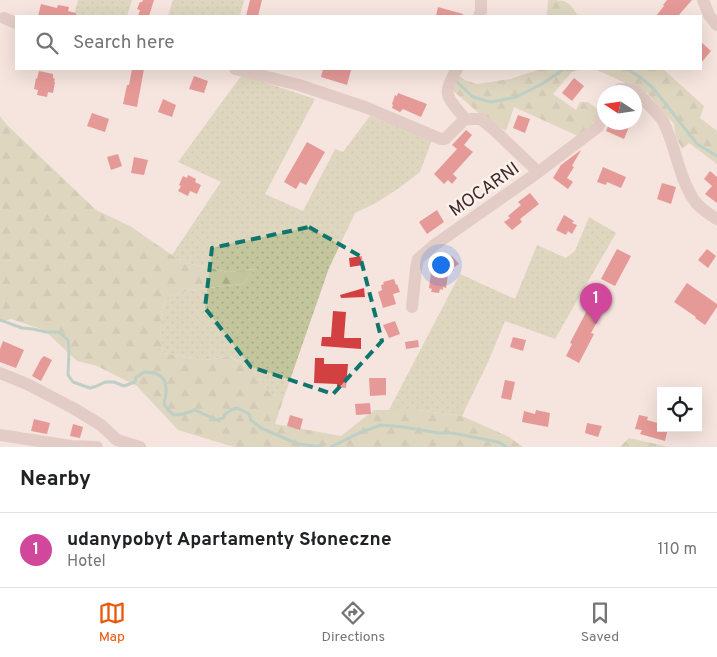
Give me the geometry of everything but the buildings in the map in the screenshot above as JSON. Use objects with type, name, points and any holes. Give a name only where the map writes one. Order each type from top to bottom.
[{"type":"street","points":[[479,15],[481,0]]},
{"type":"street","points":[[704,0],[709,15],[717,25]]},
{"type":"street","points":[[239,70],[299,86],[364,107],[441,139],[445,139],[465,119]]},
{"type":"street","points":[[456,70],[448,86],[447,92],[450,101],[465,119],[481,120],[492,128],[537,173]]},
{"type":"street","points":[[642,97],[662,120],[694,201],[703,210],[717,219]]},
{"type":"street","name":"MOCARNI","points":[[412,307],[418,259],[433,246],[537,173],[597,128]]},
{"type":"street","points":[[0,373],[27,384],[73,408],[101,425],[118,440],[140,447]]},
{"type":"street","points":[[0,435],[97,447]]},
{"type":"street","points":[[111,447],[126,447]]},
{"type":"highlighted area","points":[[309,227],[360,256],[382,341],[333,394],[251,367],[205,308],[212,248]]},
{"type":"green space","points":[[78,0],[132,0],[127,15],[74,15]]},
{"type":"green space","points":[[173,0],[244,0],[240,15],[168,15]]},
{"type":"green space","points":[[548,0],[559,0],[570,4],[577,15],[547,15]]},
{"type":"green space","points":[[538,70],[579,70],[572,72],[553,94],[576,110],[580,102],[588,102],[597,109],[597,116],[591,126],[578,136],[514,107],[506,131],[480,114],[451,89],[458,75],[465,80],[477,84],[510,79]]},
{"type":"green space","points":[[597,70],[664,70],[704,106],[700,118],[717,131],[717,164],[689,143],[682,149],[676,137],[674,124],[647,93],[642,91],[642,85],[630,85]]},
{"type":"green space","points":[[242,75],[315,99],[265,194],[303,211],[335,149],[343,152],[370,116],[432,140],[420,172],[376,203],[355,213],[329,268],[283,400],[269,392],[250,366],[229,357],[204,360],[163,353],[160,330],[165,298],[190,290],[243,284],[255,269],[228,272],[182,262],[172,255],[221,182],[178,162]]},
{"type":"green space","points":[[0,116],[6,124],[96,210],[130,226],[182,262],[228,272],[255,269],[243,284],[190,290],[165,298],[160,330],[163,353],[204,360],[228,357],[250,366],[269,392],[283,400],[275,424],[341,436],[374,410],[417,410],[462,416],[509,437],[523,447],[234,447],[178,430],[137,386],[97,366],[77,361],[44,330],[11,319],[0,322]]},
{"type":"green space","points":[[589,217],[616,233],[555,339],[505,321],[462,416],[417,410],[389,410],[460,274],[515,299],[537,245],[566,258],[575,251]]},
{"type":"green space","points":[[629,438],[669,447],[620,447]]},
{"type":"waterway","points":[[455,80],[473,97],[491,102],[516,97],[542,84],[563,70]]},
{"type":"waterway","points":[[629,70],[654,89],[697,144],[717,156]]},
{"type":"waterway","points":[[0,320],[22,328],[59,332],[68,340],[68,375],[73,382],[90,388],[105,382],[114,382],[124,386],[135,382],[136,377],[144,372],[158,374],[162,377],[166,386],[164,404],[174,415],[195,410],[219,421],[219,419],[224,418],[224,415],[237,408],[249,414],[251,420],[261,428],[298,444],[321,447]]},
{"type":"waterway","points":[[331,447],[359,433],[381,425],[438,433],[452,433],[498,442],[507,447]]},
{"type":"place","name":"udanypobyt Apartamenty Słoneczne","points":[[596,324]]}]
